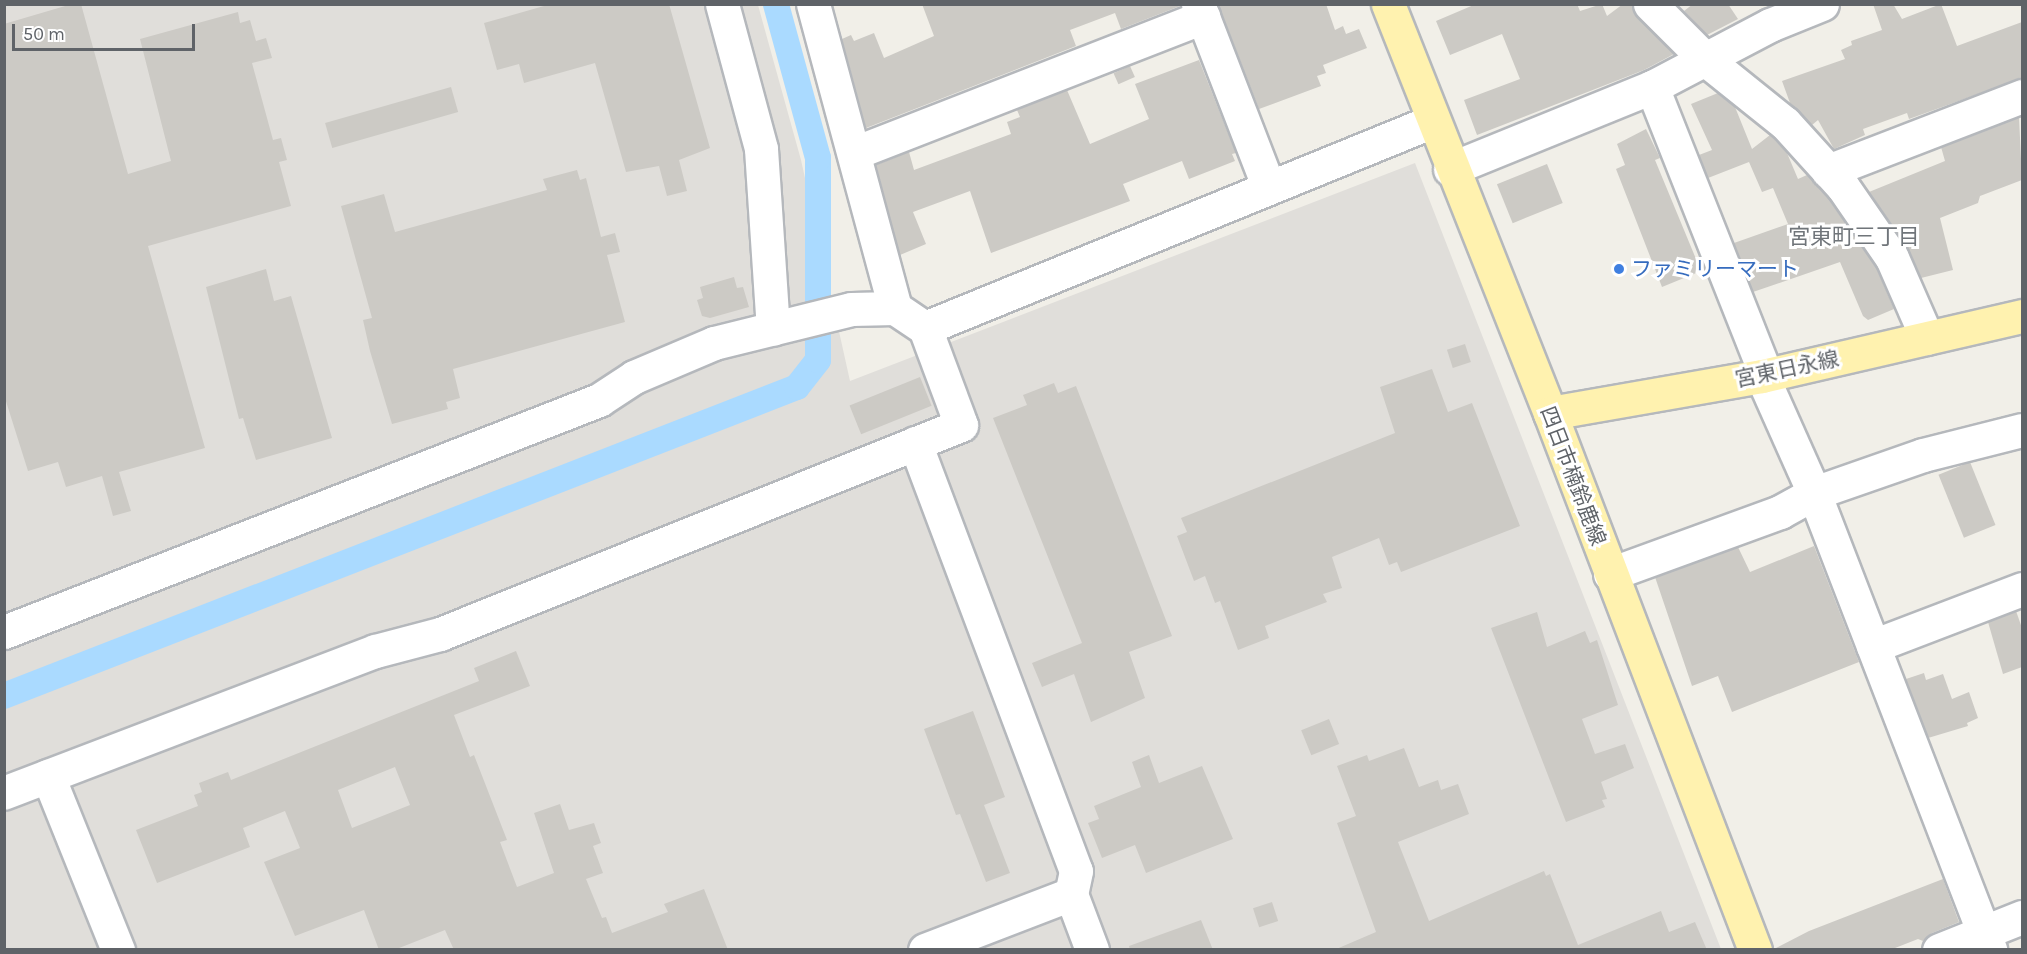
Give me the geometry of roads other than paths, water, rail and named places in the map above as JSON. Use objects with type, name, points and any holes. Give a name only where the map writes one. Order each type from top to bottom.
[{"type":"main road","name":"四日市楠鈴鹿線","points":[[1388,4],[1450,169],[1550,413],[1755,950]]},
{"type":"main road","name":"宮東日永線","points":[[1550,413],[1764,376],[2022,316]]},
{"type":"street","points":[[722,4],[761,149],[783,325]]},
{"type":"street","points":[[813,4],[895,308]]},
{"type":"street","points":[[1650,4],[1706,59],[1785,123],[1828,171],[1892,258],[1927,338]]},
{"type":"street","points":[[1450,169],[1652,87],[1770,25],[1822,4]]},
{"type":"street","points":[[854,153],[1200,11],[1268,185]]},
{"type":"street","points":[[1652,87],[1764,376],[1814,493],[1987,941]]},
{"type":"street","points":[[1828,171],[2022,96]]},
{"type":"street","points":[[925,328],[1268,185],[1433,121]]},
{"type":"street","points":[[4,632],[599,400],[634,377],[714,343],[851,309],[895,308],[925,328],[961,425],[440,634],[375,651],[4,793]]},
{"type":"street","points":[[1610,574],[1780,512],[1814,493],[1923,455],[2022,429]]},
{"type":"street","points":[[915,443],[1076,871],[1071,894],[1092,950]]},
{"type":"street","points":[[1873,646],[2022,589]]},
{"type":"street","points":[[48,776],[118,950]]},
{"type":"street","points":[[925,950],[1071,894]]},
{"type":"street","points":[[1939,950],[1987,941],[2022,917]]},
{"type":"waterway","points":[[4,696],[797,387],[818,360],[818,158],[776,4]]},
{"type":"place","name":"ファミリーマート","points":[[1619,269]]},
{"type":"district","name":"宮東町三丁目","points":[[1854,238]]}]
